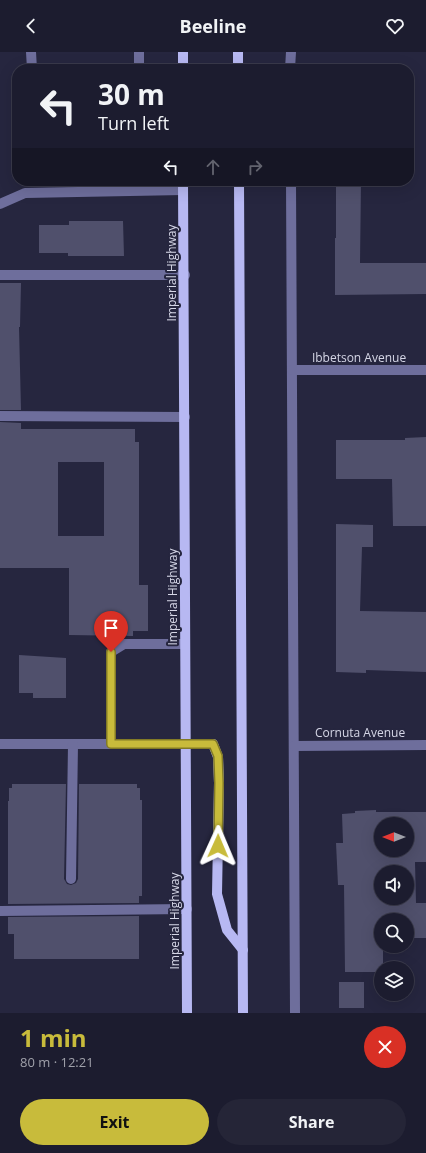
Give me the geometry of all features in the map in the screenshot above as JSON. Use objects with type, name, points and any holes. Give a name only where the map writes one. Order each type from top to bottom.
[{"type":"main road","points":[[183,52],[183,64]]},
{"type":"main road","points":[[238,52],[238,64]]},
{"type":"main road","name":"Imperial Highway","points":[[184,186],[187,1013]]},
{"type":"main road","points":[[239,186],[243,1013]]},
{"type":"main road","points":[[186,744],[213,744],[218,756],[217,894],[227,930],[243,950]]},
{"type":"street","points":[[32,52],[32,64]]},
{"type":"street","points":[[139,52],[139,64]]},
{"type":"street","points":[[290,64],[291,52]]},
{"type":"street","points":[[0,204],[25,192],[161,186]]},
{"type":"street","points":[[291,186],[295,1013]]},
{"type":"street","points":[[0,275],[185,275]]},
{"type":"street","name":"Ibbetson Avenue","points":[[292,370],[426,370]]},
{"type":"street","points":[[0,416],[185,417]]},
{"type":"street","points":[[111,744],[111,652],[124,644],[185,644]]},
{"type":"street","points":[[0,744],[186,744]]},
{"type":"street","points":[[71,879],[73,744]]},
{"type":"street","name":"Cornuta Avenue","points":[[294,746],[426,745]]},
{"type":"street","points":[[0,911],[186,909]]},
{"type":"building","points":[[336,186],[361,186],[360,263],[426,263],[426,294],[335,295]]},
{"type":"building","points":[[69,221],[123,221],[124,256],[68,256],[68,253],[39,253],[39,225],[69,225]]},
{"type":"building","points":[[0,283],[21,283],[19,327],[21,410],[0,410]]},
{"type":"building","points":[[0,422],[21,423],[21,429],[135,429],[135,442],[139,442],[139,585],[148,585],[148,631],[133,631],[133,636],[69,635],[69,568],[0,568]],"holes":[[[58,462],[104,462],[104,536],[58,536]]]},
{"type":"building","points":[[426,437],[426,526],[393,526],[392,479],[336,479],[336,440],[405,440],[405,438]]},
{"type":"building","points":[[336,524],[373,525],[373,547],[362,547],[360,611],[426,612],[426,672],[366,670],[366,673],[336,672]]},
{"type":"building","points":[[19,655],[66,658],[66,698],[33,698],[33,693],[19,693]]},
{"type":"building","points":[[12,784],[66,784],[64,879],[67,884],[71,885],[76,883],[78,879],[79,784],[137,784],[137,788],[140,788],[140,800],[142,800],[142,896],[139,896],[139,903],[8,904],[8,801],[9,788],[12,788]]},
{"type":"building","points":[[376,810],[376,812],[426,812],[426,862],[415,862],[416,903],[426,903],[426,938],[414,938],[414,913],[374,913],[374,953],[383,953],[383,961],[374,961],[374,972],[345,972],[344,885],[338,885],[336,843],[343,843],[342,814],[355,813],[355,811]]},
{"type":"building","points":[[139,916],[139,959],[14,959],[14,934],[8,934],[8,917]]},
{"type":"building","points":[[339,982],[364,982],[364,1008],[339,1008]]},
{"type":"route","points":[[111,652],[111,744],[213,744],[218,756],[218,846]]}]
